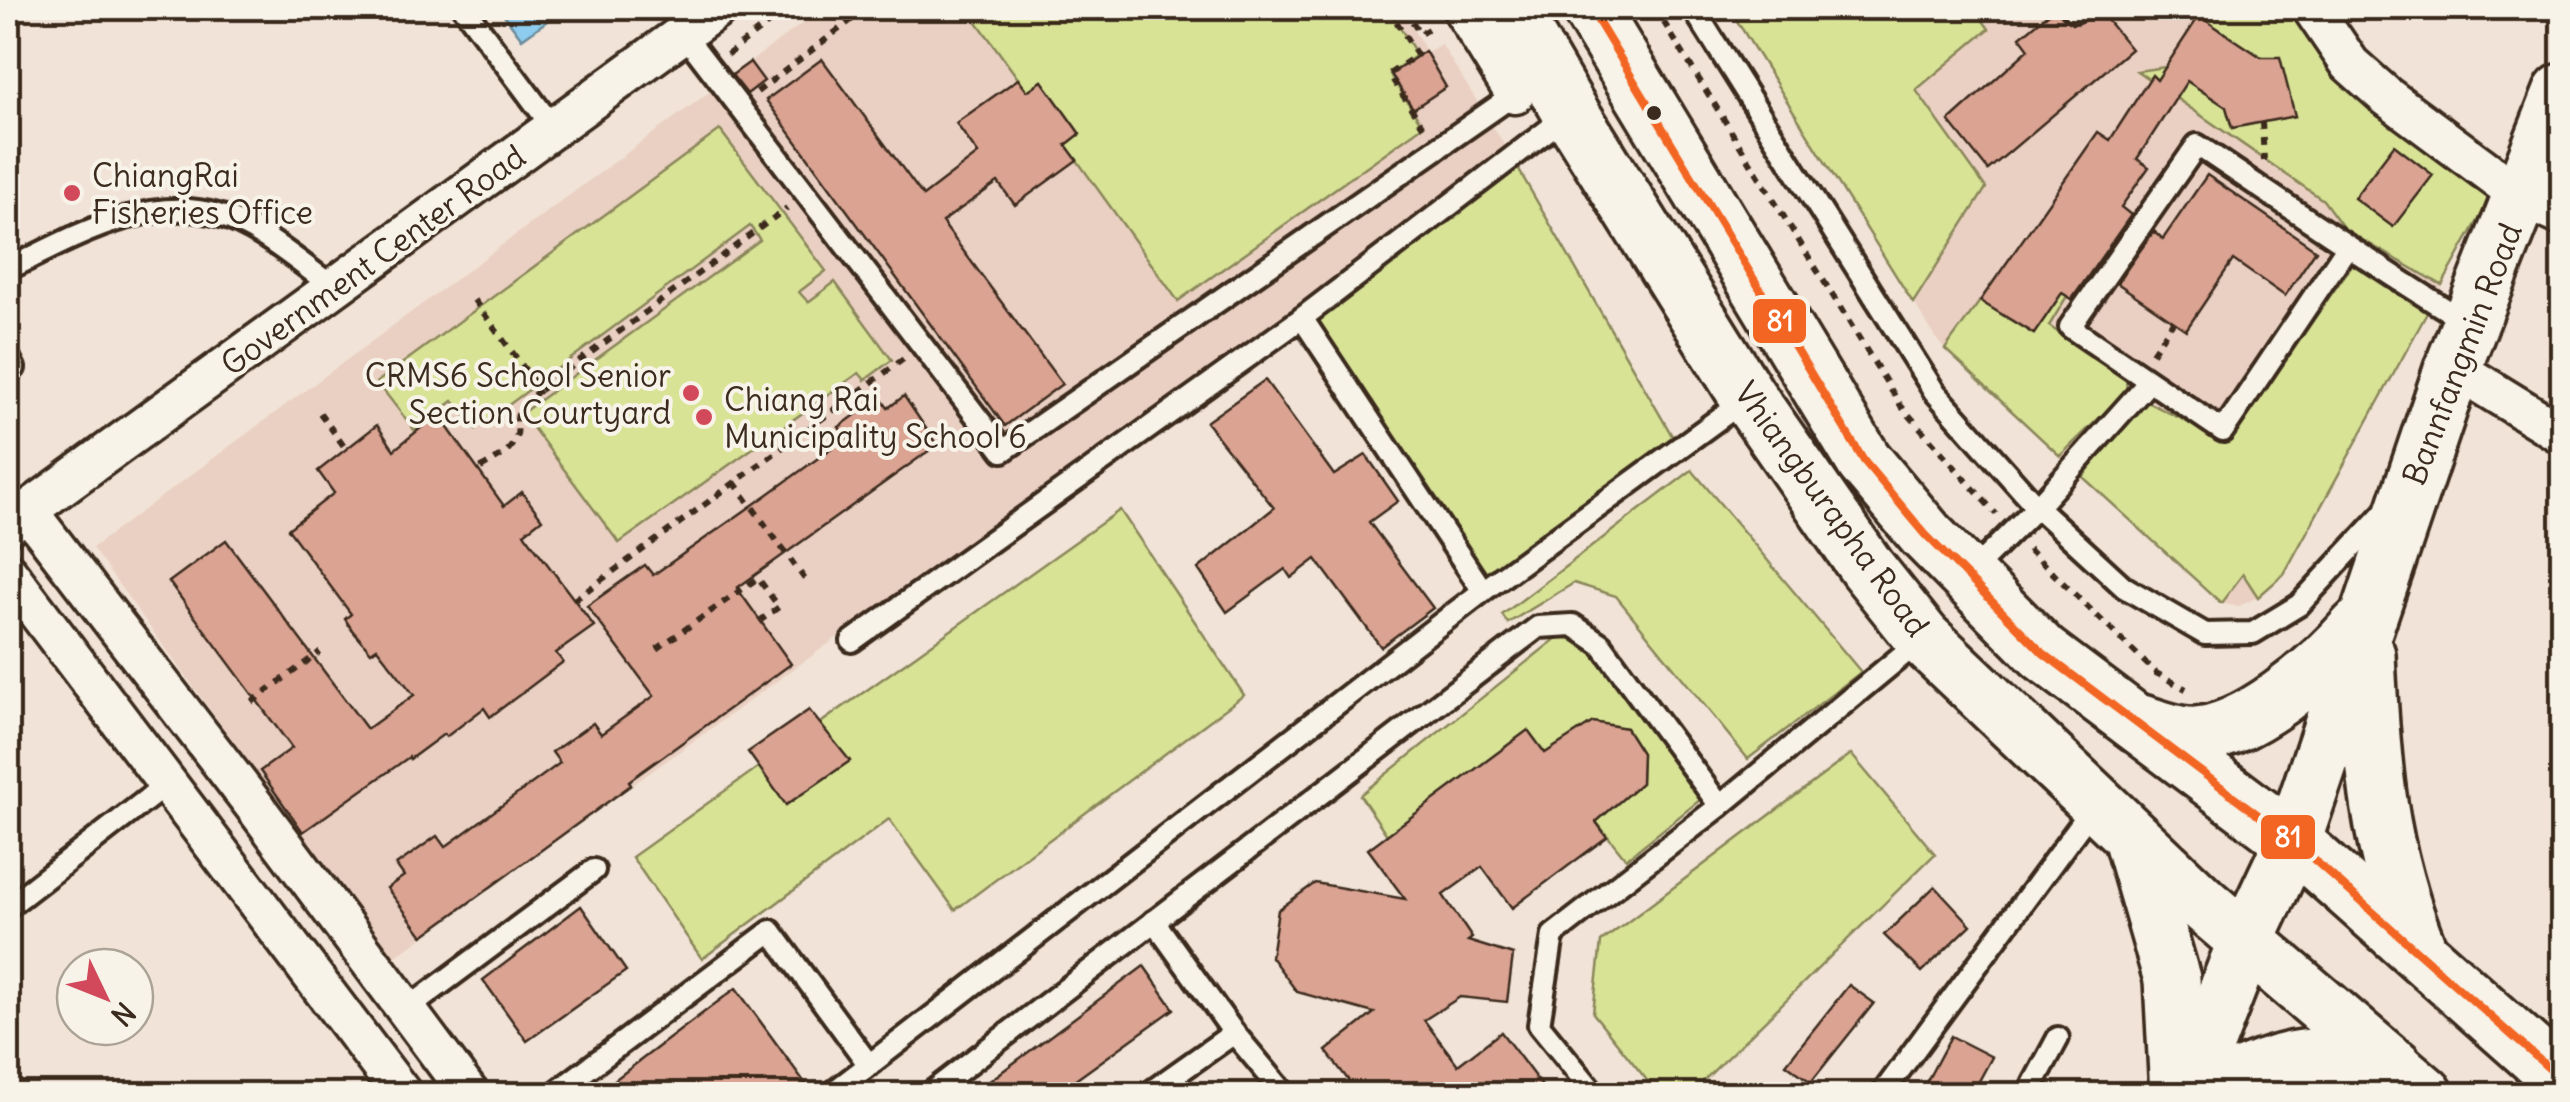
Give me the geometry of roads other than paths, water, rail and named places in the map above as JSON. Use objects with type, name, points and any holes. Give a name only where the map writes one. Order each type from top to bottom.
[{"type":"main road","name":"Vhiangburapha Road","points":[[1510,8],[1544,93],[1748,397],[1868,568],[1923,638],[2246,941],[2409,1080]]},
{"type":"main road","name":"Vhiangburapha Road","points":[[1590,8],[1864,460],[1971,582],[2043,653],[2293,841],[2562,1080]]},
{"type":"main road","name":"Bannfangmin Road","points":[[2187,1094],[2246,941],[2293,841],[2461,346],[2542,206],[2562,92]]},
{"type":"main road","points":[[1923,638],[1958,646],[1973,638],[1982,613],[1971,582]]},
{"type":"main road","points":[[2134,721],[2189,736],[2228,727],[2269,706],[2332,657],[2366,617]]},
{"type":"main road","points":[[2366,617],[2370,733],[2378,814],[2397,895],[2419,951]]},
{"type":"main road","points":[[2114,820],[2172,979],[2178,1094]]},
{"type":"main road","points":[[2207,1094],[2270,1065],[2331,1054],[2409,1080]]},
{"type":"street","name":"Government Center Road","points":[[469,1094],[242,789],[17,517],[718,8]]},
{"type":"street","points":[[1462,8],[1544,93]]},
{"type":"street","points":[[2312,8],[2350,64],[2386,96],[2542,206]]},
{"type":"street","points":[[2461,346],[2562,434]]},
{"type":"street","points":[[8,573],[402,1094]]},
{"type":"lane","points":[[464,8],[554,129]]},
{"type":"lane","points":[[1693,8],[1934,391],[2036,508],[2124,587],[2205,634],[2253,633],[2299,605],[2414,480]]},
{"type":"lane","points":[[684,33],[1002,452],[1436,149],[1544,93]]},
{"type":"lane","points":[[852,641],[1302,318],[1544,93]]},
{"type":"lane","points":[[2347,247],[2223,431],[2070,327],[2197,145],[2347,247],[2461,346]]},
{"type":"lane","points":[[8,269],[108,222],[154,212],[188,210],[219,215],[248,228],[335,288]]},
{"type":"lane","points":[[1302,318],[1482,591]]},
{"type":"lane","points":[[1971,582],[2143,379]]},
{"type":"lane","points":[[831,1094],[1482,591],[1748,397]]},
{"type":"lane","points":[[929,1094],[1538,627],[1573,625],[1601,644],[1720,806]]},
{"type":"lane","points":[[1594,1094],[1539,1024],[1553,935],[1720,806],[1923,638]]},
{"type":"lane","points":[[8,906],[168,784]]},
{"type":"lane","points":[[1882,1094],[2114,820]]},
{"type":"lane","points":[[406,1010],[594,870]]},
{"type":"lane","points":[[1154,921],[1281,1093]]},
{"type":"lane","points":[[554,1094],[771,931],[869,1065]]},
{"type":"lane","points":[[1148,1094],[1234,1032]]},
{"type":"lane","points":[[2028,1094],[2058,1038]]},
{"type":"water","points":[[499,8],[565,8],[522,39]]},
{"type":"place","name":"ChiangRai Fisheries Office","points":[[72,193]]},
{"type":"place","name":"CRMS6 School Senior Section Courtyard","points":[[691,393]]},
{"type":"place","name":"Chiang Rai Municipality School 6","points":[[704,417]]}]
